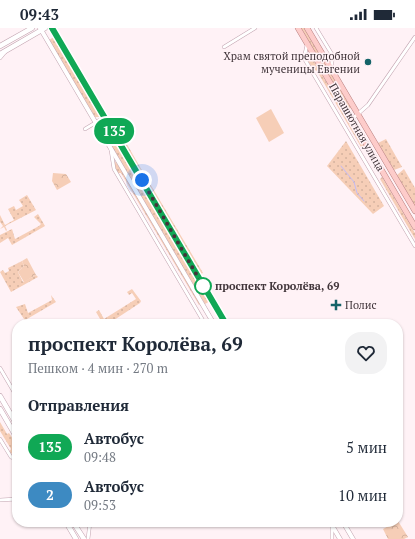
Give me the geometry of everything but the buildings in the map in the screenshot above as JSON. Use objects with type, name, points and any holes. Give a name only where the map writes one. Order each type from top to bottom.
[{"type":"main road","points":[[2,44],[32,28]]},
{"type":"main road","name":"Парашютная улица","points":[[298,28],[415,227]]},
{"type":"main road","name":"Парашютная улица","points":[[307,28],[415,211]]},
{"type":"main road","points":[[0,54],[42,29]]},
{"type":"main road","points":[[392,187],[394,182],[398,183]]},
{"type":"main road","points":[[0,396],[12,416]]},
{"type":"main road","points":[[0,409],[12,429]]},
{"type":"main road","points":[[69,527],[76,539]]},
{"type":"main road","points":[[77,527],[84,539]]},
{"type":"street","points":[[52,28],[223,319]]},
{"type":"street","points":[[224,47],[255,28]]},
{"type":"street","points":[[316,28],[333,56],[331,67]]},
{"type":"street","points":[[42,29],[95,123],[211,319]]},
{"type":"street","points":[[352,119],[368,105],[415,37]]},
{"type":"street","points":[[307,43],[304,58],[415,246]]},
{"type":"street","points":[[0,58],[8,49]]},
{"type":"street","points":[[86,129],[105,117]]},
{"type":"street","points":[[111,150],[114,169],[202,319]]},
{"type":"street","points":[[0,368],[12,388]]},
{"type":"street","points":[[0,439],[12,457]]},
{"type":"street","points":[[0,500],[12,499]]},
{"type":"street","points":[[88,539],[89,527]]},
{"type":"street","points":[[331,527],[332,539]]},
{"type":"street","points":[[333,527],[340,539]]},
{"type":"street","points":[[346,527],[353,539]]},
{"type":"green space","points":[[301,28],[304,28],[351,108],[349,109]]},
{"type":"green space","points":[[54,37],[100,113],[99,117],[95,117],[49,40]]},
{"type":"green space","points":[[307,53],[309,53],[364,146],[361,147],[317,71],[313,69],[306,58]]},
{"type":"green space","points":[[271,109],[284,133],[269,142],[256,118]]},
{"type":"green space","points":[[113,120],[144,174],[141,175],[111,121]]},
{"type":"green space","points":[[106,124],[210,301],[205,304],[100,127]]},
{"type":"green space","points":[[386,139],[402,167],[394,170],[378,143]]},
{"type":"green space","points":[[346,141],[384,206],[373,214],[327,166]]},
{"type":"green space","points":[[114,160],[121,169],[200,304],[199,305],[121,173],[118,173],[114,166]]},
{"type":"green space","points":[[404,169],[415,188],[415,206],[397,175]]},
{"type":"green space","points":[[53,173],[66,174],[71,182],[57,190],[52,181]]},
{"type":"green space","points":[[146,177],[203,273],[201,274],[144,179]]},
{"type":"green space","points":[[382,177],[415,233],[415,239],[380,179]]},
{"type":"green space","points":[[27,195],[36,210],[5,226],[6,231],[4,227],[0,229],[3,226],[0,222],[0,215],[5,225],[14,220],[8,209],[14,206],[16,210],[23,206],[19,200]]},
{"type":"green space","points":[[38,214],[45,226],[12,245],[8,238],[0,243],[0,235],[12,229],[15,239],[39,226],[41,224],[34,217]]},
{"type":"green space","points":[[27,258],[36,275],[24,282],[18,272],[24,266],[22,261]]},
{"type":"green space","points":[[22,261],[24,266],[18,272],[23,282],[36,275],[38,277],[11,292],[0,272],[3,270],[5,273],[9,271],[8,268]]},
{"type":"green space","points":[[132,289],[141,301],[140,303],[116,319],[104,319],[136,299],[132,293],[129,295],[127,292]]},
{"type":"green space","points":[[51,295],[56,302],[27,319],[24,319],[16,307],[25,304],[28,313],[52,300]]},
{"type":"green space","points":[[99,310],[104,319],[100,319],[96,312]]},
{"type":"green space","points":[[0,422],[7,434],[9,433],[12,438],[12,454],[9,452],[11,449],[0,431]]},
{"type":"green space","points":[[387,527],[402,527],[408,537],[404,539],[388,539],[383,529]]},
{"type":"waterway","points":[[341,166],[354,182],[357,193],[364,201]]},
{"type":"bus line","name":"135","points":[[52,28],[223,319]]},
{"type":"place","name":"Храм святой преподобной мученицы Евгении","points":[[368,62]]},
{"type":"place","name":"проспект Королёва, 69","points":[[203,286]]},
{"type":"place","name":"Полис","points":[[336,305]]},
{"type":"route","points":[[142,180],[203,286]]}]
